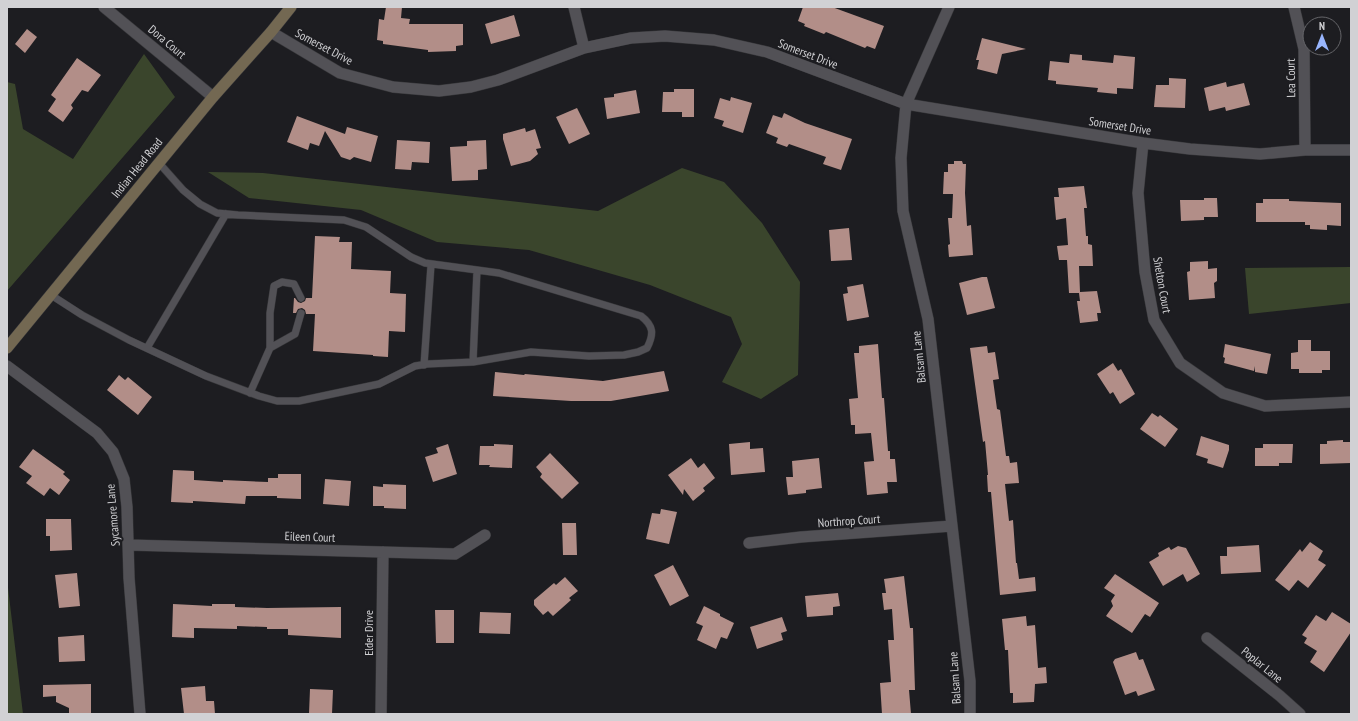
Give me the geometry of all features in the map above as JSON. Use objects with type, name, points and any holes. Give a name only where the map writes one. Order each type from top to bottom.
[{"type":"main road","name":"Indian Head Road","points":[[7,348],[213,96],[271,32],[291,7]]},
{"type":"street","name":"Dora Court","points":[[104,7],[213,96]]},
{"type":"street","points":[[574,7],[584,48]]},
{"type":"street","name":"Balsam Lane","points":[[949,7],[906,104],[901,158],[903,211],[928,319],[970,681],[970,714]]},
{"type":"street","name":"Lea Court","points":[[1294,7],[1304,49],[1305,150]]},
{"type":"street","name":"Somerset Drive","points":[[271,32],[340,73],[393,87],[438,91],[471,87],[498,80],[584,48],[631,38],[665,36],[714,40],[767,52],[906,104],[1143,143],[1190,149],[1260,154],[1305,150],[1351,150]]},
{"type":"street","name":"Shelton Court","points":[[1143,143],[1138,193],[1145,272],[1154,320],[1180,363],[1223,393],[1265,406],[1351,402]]},
{"type":"street","name":"Sycamore Lane","points":[[7,366],[97,433],[113,452],[124,479],[140,714]]},
{"type":"street","name":"Northrop Court","points":[[748,543],[801,537],[952,526]]},
{"type":"street","name":"Eileen Court","points":[[129,545],[455,554],[485,535]]},
{"type":"street","name":"Elder Drive","points":[[381,714],[383,552]]},
{"type":"street","name":"Poplar Lane","points":[[1207,638],[1280,696],[1300,714]]},
{"type":"lane","points":[[51,295],[82,315],[206,376],[250,393],[277,401],[299,401],[379,384],[415,366],[424,364],[473,362],[531,352],[589,356],[624,355],[638,352],[647,348],[652,334],[649,322],[641,316],[499,272],[425,264],[411,257],[366,227],[344,220],[217,213],[200,204],[183,190],[158,163]]},
{"type":"lane","points":[[147,348],[226,214]]},
{"type":"lane","points":[[424,364],[431,265]]},
{"type":"lane","points":[[473,362],[477,270]]},
{"type":"lane","points":[[250,393],[270,348],[270,313],[274,286],[282,282],[294,284],[301,298]]},
{"type":"lane","points":[[270,348],[295,334],[301,313]]},
{"type":"green space","points":[[144,54],[175,97],[7,291],[7,82],[15,84],[23,129],[73,159]]},
{"type":"green space","points":[[682,168],[724,182],[762,223],[800,282],[798,375],[761,399],[722,382],[742,344],[731,317],[650,285],[529,250],[437,242],[361,210],[249,198],[208,172],[263,173],[598,211]]},
{"type":"green space","points":[[1351,267],[1351,303],[1249,314],[1245,268]]},
{"type":"green space","points":[[7,579],[23,714],[7,714]]},
{"type":"building","points":[[386,7],[402,7],[401,18],[410,19],[409,24],[463,24],[463,45],[456,46],[456,51],[428,52],[428,50],[383,44],[383,41],[377,40],[379,19],[384,20]]},
{"type":"building","points":[[803,7],[832,7],[884,26],[875,49],[867,46],[865,48],[826,32],[824,34],[804,26],[805,24],[798,21]]},
{"type":"building","points":[[514,15],[520,36],[491,44],[485,24]]},
{"type":"building","points":[[27,29],[37,37],[25,53],[15,44]]},
{"type":"building","points":[[982,38],[1026,49],[1002,54],[997,74],[977,69],[979,60],[976,60]]},
{"type":"building","points":[[1070,54],[1082,55],[1082,60],[1113,63],[1114,55],[1135,57],[1133,89],[1117,88],[1117,94],[1097,92],[1098,88],[1056,84],[1056,81],[1048,80],[1050,61],[1069,63]]},
{"type":"building","points":[[77,58],[101,75],[88,92],[82,90],[71,105],[73,108],[63,122],[48,111],[56,99],[51,95]]},
{"type":"building","points":[[1169,78],[1186,79],[1185,108],[1154,107],[1156,85],[1169,85]]},
{"type":"building","points":[[1226,82],[1227,87],[1244,83],[1250,105],[1226,111],[1225,107],[1209,111],[1204,88]]},
{"type":"building","points":[[674,89],[694,89],[694,117],[682,117],[682,112],[662,112],[663,92],[674,92]]},
{"type":"building","points":[[636,90],[640,113],[607,119],[604,98],[614,97],[614,94]]},
{"type":"building","points":[[731,97],[752,103],[743,133],[722,126],[724,121],[714,118],[720,98],[730,101]]},
{"type":"building","points":[[577,108],[590,134],[569,144],[556,117]]},
{"type":"building","points":[[784,113],[805,123],[852,139],[841,170],[823,164],[826,157],[789,144],[787,147],[776,143],[778,138],[766,133],[773,115],[782,118]]},
{"type":"building","points":[[297,116],[345,134],[347,127],[378,136],[371,162],[354,157],[350,160],[341,157],[325,131],[319,146],[310,143],[308,150],[287,142]]},
{"type":"building","points":[[525,128],[526,132],[535,129],[541,148],[536,149],[538,154],[530,161],[511,166],[503,139],[503,134]]},
{"type":"building","points":[[397,140],[430,142],[429,163],[412,162],[411,170],[395,169]]},
{"type":"building","points":[[486,140],[487,169],[478,170],[478,180],[452,181],[450,147],[467,146],[467,141]]},
{"type":"building","points":[[954,161],[962,161],[963,164],[966,164],[965,193],[967,226],[971,225],[973,255],[949,257],[948,245],[950,244],[948,218],[952,218],[953,194],[943,194],[944,172],[948,172],[948,164],[954,164]]},
{"type":"building","points":[[1084,186],[1087,208],[1084,208],[1086,236],[1088,236],[1088,244],[1092,245],[1093,266],[1079,266],[1080,292],[1097,291],[1101,313],[1097,313],[1098,321],[1080,323],[1077,301],[1080,301],[1079,293],[1069,293],[1067,260],[1059,260],[1057,246],[1068,245],[1066,218],[1056,220],[1054,197],[1059,197],[1058,188]]},
{"type":"building","points":[[1204,198],[1217,198],[1218,217],[1204,217],[1204,220],[1181,221],[1180,200],[1204,200]]},
{"type":"building","points":[[1263,199],[1289,199],[1289,201],[1341,203],[1341,226],[1327,225],[1327,230],[1310,229],[1310,225],[1305,225],[1305,222],[1256,222],[1256,203],[1263,203]]},
{"type":"building","points":[[849,228],[852,260],[831,261],[829,230]]},
{"type":"building","points":[[315,236],[340,237],[339,242],[352,242],[351,269],[391,271],[390,293],[406,294],[405,332],[389,331],[388,357],[313,351],[315,314],[306,314],[305,310],[302,308],[298,309],[296,313],[293,313],[294,298],[301,303],[305,301],[306,298],[312,298]]},
{"type":"building","points":[[1208,261],[1208,269],[1217,268],[1217,281],[1214,283],[1215,298],[1189,300],[1187,272],[1190,271],[1190,262]]},
{"type":"building","points":[[987,277],[995,308],[967,315],[959,283]]},
{"type":"building","points":[[863,284],[869,317],[847,321],[843,294],[848,293],[847,287]]},
{"type":"building","points":[[1298,340],[1311,340],[1311,351],[1330,351],[1330,370],[1322,370],[1322,373],[1299,373],[1299,369],[1291,369],[1291,353],[1298,352]]},
{"type":"building","points":[[878,344],[888,451],[890,451],[890,459],[895,459],[897,482],[887,482],[888,493],[867,495],[864,462],[874,461],[871,433],[855,434],[855,425],[851,425],[849,399],[858,398],[854,353],[859,353],[859,346]]},
{"type":"building","points":[[1225,344],[1271,354],[1267,374],[1255,372],[1255,366],[1254,371],[1224,363],[1225,358],[1223,357]]},
{"type":"building","points":[[987,346],[988,353],[995,352],[999,379],[993,380],[997,409],[1000,410],[1006,456],[1009,456],[1010,463],[1017,462],[1019,483],[1005,484],[1009,521],[1013,520],[1016,563],[1019,579],[1035,577],[1036,591],[1000,595],[991,492],[988,492],[985,441],[983,442],[970,348]]},
{"type":"building","points":[[1113,363],[1118,371],[1121,369],[1135,394],[1120,404],[1113,392],[1110,394],[1097,374]]},
{"type":"building","points":[[664,371],[669,391],[611,401],[571,401],[493,396],[495,372],[603,381]]},
{"type":"building","points":[[119,375],[125,380],[128,377],[152,397],[138,415],[107,390]]},
{"type":"building","points":[[1152,413],[1158,417],[1160,415],[1178,429],[1165,447],[1140,429]]},
{"type":"building","points":[[1201,436],[1229,445],[1229,450],[1223,468],[1207,463],[1208,459],[1196,455]]},
{"type":"building","points":[[1343,440],[1343,442],[1351,442],[1351,463],[1320,464],[1320,444],[1327,444],[1327,441]]},
{"type":"building","points":[[750,442],[750,449],[763,448],[765,472],[731,475],[729,444]]},
{"type":"building","points":[[448,444],[457,474],[433,482],[425,457],[438,453],[436,448]]},
{"type":"building","points":[[494,444],[513,445],[512,468],[479,465],[480,446],[494,446]]},
{"type":"building","points":[[1263,444],[1293,444],[1292,463],[1279,463],[1279,466],[1255,466],[1255,448],[1263,448]]},
{"type":"building","points":[[33,449],[65,472],[63,474],[70,480],[59,495],[50,488],[44,496],[26,483],[32,476],[19,467]]},
{"type":"building","points":[[550,453],[579,483],[562,499],[540,477],[542,474],[536,467]]},
{"type":"building","points":[[691,458],[698,468],[704,463],[715,478],[703,488],[705,491],[693,501],[684,489],[683,495],[668,475]]},
{"type":"building","points":[[819,458],[822,488],[806,490],[806,493],[788,495],[786,477],[793,477],[792,461]]},
{"type":"building","points":[[173,470],[194,471],[194,480],[223,482],[223,480],[268,482],[268,478],[278,478],[278,474],[301,474],[301,499],[277,498],[277,496],[246,496],[245,504],[193,501],[193,503],[171,502]]},
{"type":"building","points":[[325,479],[351,481],[349,506],[323,504]]},
{"type":"building","points":[[383,484],[406,485],[406,509],[373,506],[373,486],[383,487]]},
{"type":"building","points":[[661,509],[677,512],[669,544],[646,539],[652,513],[660,514]]},
{"type":"building","points":[[46,519],[71,519],[72,550],[50,551],[50,536],[46,536]]},
{"type":"building","points":[[562,523],[576,523],[577,555],[563,555]]},
{"type":"building","points":[[1310,542],[1323,551],[1318,560],[1326,565],[1308,588],[1298,580],[1289,591],[1275,580],[1300,549],[1302,552]]},
{"type":"building","points":[[1259,545],[1261,572],[1221,574],[1220,556],[1227,556],[1227,547]]},
{"type":"building","points":[[1178,546],[1186,548],[1200,574],[1187,582],[1183,574],[1163,586],[1149,562],[1159,556],[1158,553],[1169,547],[1171,550]]},
{"type":"building","points":[[673,565],[689,596],[670,606],[654,575]]},
{"type":"building","points":[[77,573],[80,606],[59,608],[55,575]]},
{"type":"building","points":[[1115,574],[1159,603],[1150,617],[1145,614],[1132,633],[1106,616],[1113,606],[1111,601],[1115,595],[1104,588]]},
{"type":"building","points":[[904,576],[910,628],[913,628],[915,690],[909,690],[911,714],[882,714],[880,683],[891,682],[888,640],[894,640],[892,609],[884,610],[882,593],[886,593],[884,579]]},
{"type":"building","points":[[565,577],[578,591],[569,598],[571,600],[553,616],[548,611],[543,615],[534,605],[534,600],[554,583],[556,585]]},
{"type":"building","points":[[838,593],[840,606],[833,607],[833,615],[807,617],[805,596]]},
{"type":"building","points":[[173,604],[212,606],[212,604],[235,604],[235,607],[267,608],[341,607],[341,638],[288,635],[288,629],[267,629],[267,627],[237,626],[237,629],[194,628],[194,638],[172,637]]},
{"type":"building","points":[[704,606],[734,623],[727,639],[721,637],[716,649],[697,640],[703,626],[696,623]]},
{"type":"building","points":[[435,610],[454,610],[454,643],[436,643]]},
{"type":"building","points":[[480,612],[511,613],[510,634],[479,633]]},
{"type":"building","points":[[1332,612],[1351,624],[1351,632],[1324,672],[1310,662],[1317,651],[1304,643],[1307,638],[1302,635],[1316,615],[1326,621]]},
{"type":"building","points":[[1026,616],[1027,626],[1035,625],[1038,668],[1046,667],[1047,683],[1035,684],[1034,702],[1013,703],[1013,693],[1010,693],[1008,650],[1005,650],[1002,619]]},
{"type":"building","points":[[782,617],[787,631],[781,633],[783,640],[757,649],[750,627]]},
{"type":"building","points":[[84,635],[85,661],[59,662],[58,637]]},
{"type":"building","points":[[1136,652],[1139,660],[1143,659],[1155,690],[1138,696],[1136,691],[1125,695],[1113,662],[1115,659]]},
{"type":"building","points":[[91,684],[91,714],[69,714],[69,708],[56,702],[56,696],[43,697],[43,685]]},
{"type":"building","points":[[205,686],[206,701],[214,701],[215,714],[184,714],[181,688]]},
{"type":"building","points":[[310,689],[333,690],[332,714],[309,714]]}]
